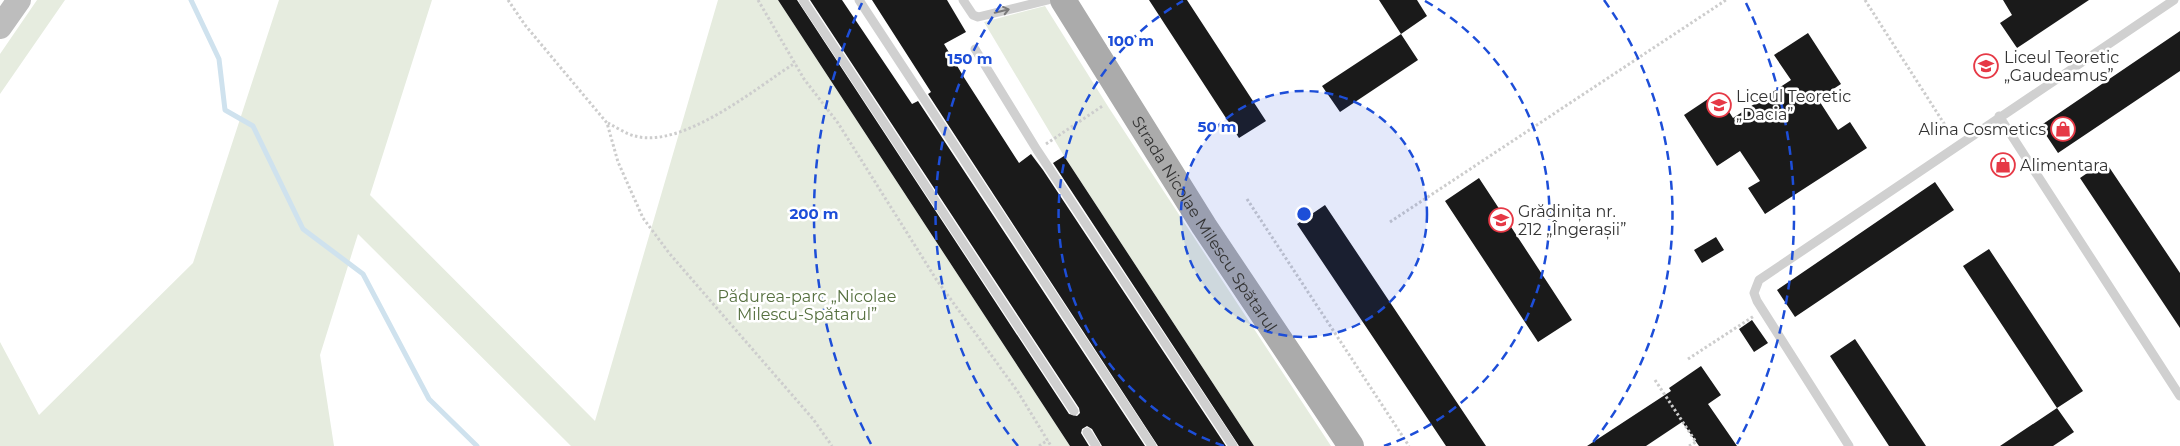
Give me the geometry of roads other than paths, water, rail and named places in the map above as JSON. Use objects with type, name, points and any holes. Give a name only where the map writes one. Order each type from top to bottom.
[{"type":"main road","points":[[0,27],[19,0]]},
{"type":"main road","name":"Strada Nicolae Milescu Spătarul","points":[[1063,0],[1204,226],[1351,446]]},
{"type":"lane","points":[[803,0],[1074,411]]},
{"type":"lane","points":[[858,0],[1152,446]]},
{"type":"lane","points":[[964,0],[973,15],[978,17],[1048,0]]},
{"type":"lane","points":[[1849,446],[1763,311],[1754,293],[1759,280],[2174,0]]},
{"type":"lane","points":[[974,49],[1037,150],[1233,446]]},
{"type":"lane","points":[[2000,116],[2180,396]]},
{"type":"lane","points":[[1087,432],[1096,446]]},
{"type":"waterway","points":[[191,0],[219,59],[225,110],[253,126],[303,229],[363,274],[429,399],[477,446]]},
{"type":"place","name":"Liceul Teoretic „Gaudeamus”","points":[[1986,66]]},
{"type":"place","name":"Liceul Teoretic „Dacia”","points":[[1719,105]]},
{"type":"place","name":"Alina Cosmetics","points":[[2063,129]]},
{"type":"place","name":"Alimentara","points":[[2003,165]]},
{"type":"place","name":"Grădinița nr. 212 „Îngerașii”","points":[[1501,220]]},
{"type":"park label","name":"Pădurea-parc „Nicolae Milescu-Spătarul”","points":[[807,305]]}]
